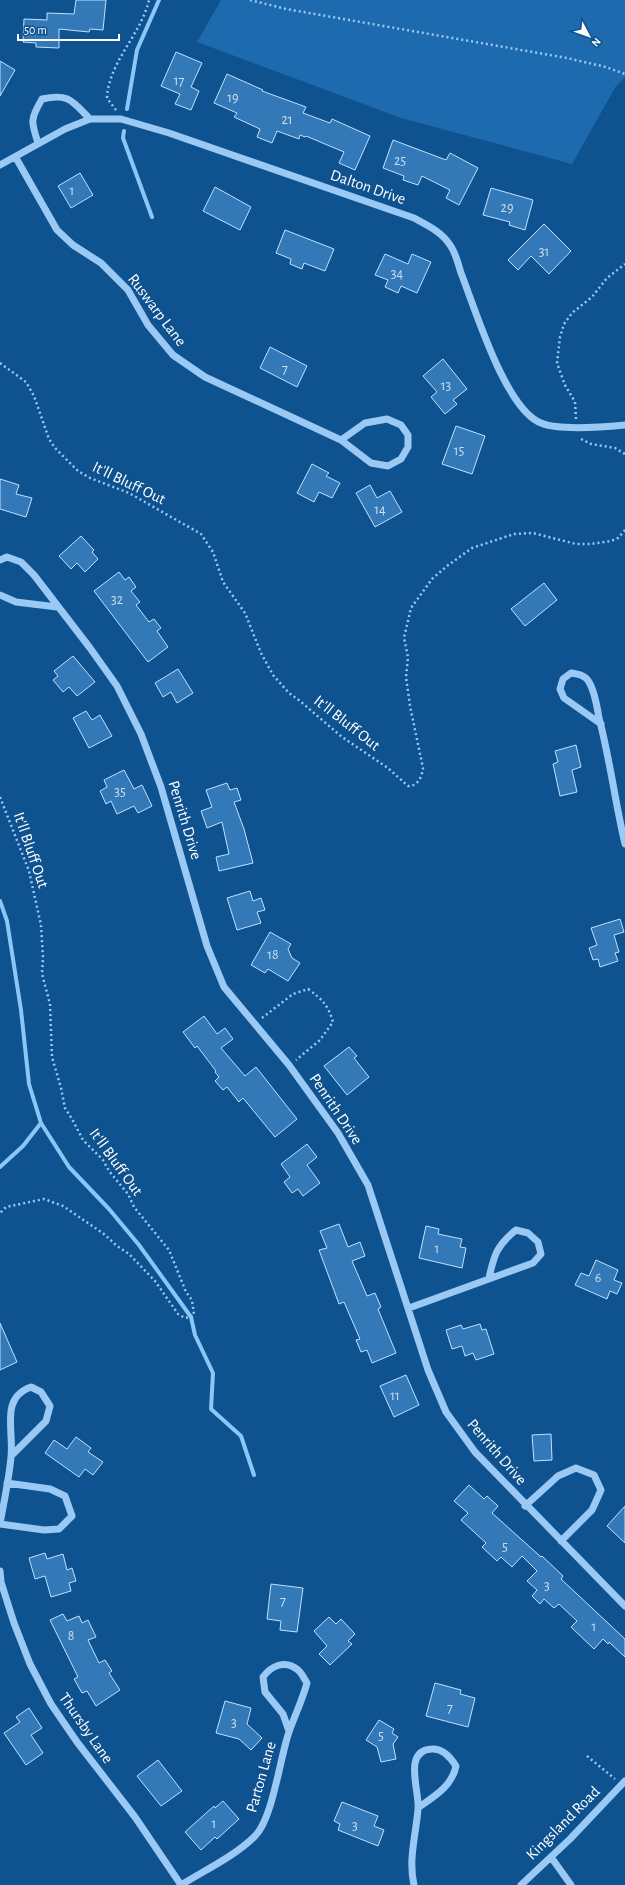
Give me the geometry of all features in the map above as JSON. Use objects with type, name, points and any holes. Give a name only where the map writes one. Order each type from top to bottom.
[{"type":"street","points":[[38,144],[32,125],[35,112],[42,99],[58,96],[70,100],[90,119]]},
{"type":"street","name":"Dalton Drive","points":[[0,165],[16,158],[65,129],[90,119],[121,119],[170,133],[414,218],[436,231],[451,245],[480,326],[499,371],[523,410],[540,423],[561,427],[625,425]]},
{"type":"street","name":"Ruswarp Lane","points":[[16,158],[58,230],[73,245],[101,263],[128,290],[148,325],[173,356],[205,378],[340,440],[371,463],[388,466],[400,459],[408,447],[408,435],[401,425],[387,419],[365,423],[340,440]]},
{"type":"street","name":"Penrith Drive","points":[[0,560],[7,556],[21,562],[34,575],[117,686],[141,734],[161,787],[207,946],[218,975],[224,987],[254,1025],[289,1065],[338,1133],[368,1184],[428,1370],[446,1412],[475,1452],[525,1506],[625,1606]]},
{"type":"street","points":[[0,596],[16,602],[57,607]]},
{"type":"street","points":[[601,724],[564,698],[560,689],[563,679],[571,673],[580,674],[589,681],[601,724],[625,844]]},
{"type":"street","points":[[409,1308],[533,1263],[541,1254],[538,1242],[528,1233],[516,1230],[503,1241],[493,1259],[489,1278]]},
{"type":"street","points":[[7,1483],[50,1489],[65,1496],[72,1516],[60,1529],[44,1530],[0,1524],[7,1483],[12,1455],[6,1417],[10,1401],[18,1390],[31,1387],[41,1392],[50,1406],[46,1421],[12,1455]]},
{"type":"street","points":[[525,1506],[558,1476],[576,1468],[594,1475],[601,1490],[592,1510],[561,1541]]},
{"type":"street","name":"Thursby Lane","points":[[0,1571],[1,1582],[14,1623],[30,1664],[51,1704],[77,1742],[135,1817],[181,1885]]},
{"type":"street","name":"Parton Lane","points":[[181,1885],[237,1851],[256,1835],[268,1812],[289,1731],[302,1702],[307,1683],[298,1669],[283,1664],[269,1668],[263,1677],[265,1692],[283,1714],[289,1731]]},
{"type":"street","points":[[414,1885],[411,1873],[412,1848],[419,1807],[413,1771],[418,1757],[426,1749],[437,1748],[450,1757],[456,1766],[454,1777],[439,1794],[419,1807]]},
{"type":"street","name":"Kingsland Road","points":[[521,1885],[551,1857],[623,1783]]},
{"type":"street","points":[[551,1857],[571,1885]]},
{"type":"path","points":[[121,119],[114,106],[107,98],[107,92],[118,64],[143,20],[149,0]]},
{"type":"path","points":[[250,0],[286,9],[567,58],[606,67],[625,74]]},
{"type":"path","points":[[625,264],[607,278],[592,297],[572,313],[564,324],[560,337],[557,363],[576,408],[576,436],[591,444],[615,448],[625,454]]},
{"type":"path","name":"It'll Bluff Out","points":[[0,363],[26,382],[34,396],[49,439],[55,448],[78,471],[90,478],[129,494],[201,534],[213,552],[223,582],[245,613],[261,653],[273,675],[289,693],[347,740],[388,768],[408,786],[416,784],[421,778],[423,768],[410,706],[406,677],[408,657],[404,638],[411,608],[432,579],[446,566],[472,548],[514,534],[533,532],[576,544],[590,544],[610,541],[618,538],[625,530]]},
{"type":"path","name":"It'll Bluff Out","points":[[0,797],[29,871],[42,925],[42,974],[50,1004],[52,1057],[65,1108],[83,1140],[103,1160],[109,1171],[128,1194],[134,1207],[169,1250],[186,1292],[192,1300],[194,1315],[185,1318],[178,1314],[155,1281],[129,1254],[117,1246],[104,1234],[62,1206],[44,1199],[6,1207],[0,1213]]},
{"type":"path","points":[[254,1025],[293,994],[308,989],[319,997],[329,1009],[333,1022],[320,1040],[289,1065]]},
{"type":"path","points":[[587,1756],[623,1783]]},
{"type":"shaded area","points":[[221,0],[625,0],[625,77],[616,86],[572,164],[401,118],[197,42]]},
{"type":"building","points":[[76,0],[106,0],[103,30],[90,29],[89,32],[59,29],[59,48],[36,47],[36,43],[23,42],[24,19],[47,20],[47,13],[74,14]]},
{"type":"building","points":[[176,52],[202,63],[191,87],[199,91],[191,110],[175,104],[180,94],[161,86]]},
{"type":"building","points":[[0,61],[15,70],[0,96]]},
{"type":"building","points":[[227,74],[263,90],[262,91],[306,107],[303,113],[330,123],[332,119],[370,136],[355,170],[339,163],[344,152],[306,136],[300,135],[299,139],[277,131],[272,143],[257,137],[260,129],[234,117],[237,113],[214,103]]},
{"type":"building","points":[[393,140],[446,160],[450,153],[478,168],[459,205],[446,198],[450,190],[422,176],[418,185],[403,180],[404,176],[383,168]]},
{"type":"building","points":[[80,173],[93,195],[71,208],[58,186]]},
{"type":"building","points":[[215,187],[251,207],[240,230],[203,211]]},
{"type":"building","points":[[491,188],[533,200],[525,230],[509,225],[510,222],[483,215]]},
{"type":"building","points":[[544,224],[571,251],[549,274],[531,256],[518,270],[508,260]]},
{"type":"building","points":[[285,230],[334,249],[325,271],[304,263],[302,269],[290,264],[291,259],[276,253]]},
{"type":"building","points":[[385,254],[408,264],[412,254],[431,262],[417,293],[401,286],[398,293],[385,287],[388,280],[375,275]]},
{"type":"building","points":[[270,347],[307,366],[297,387],[260,368]]},
{"type":"building","points":[[443,359],[467,389],[453,400],[457,404],[445,414],[431,397],[437,392],[423,376]]},
{"type":"building","points":[[456,426],[485,436],[472,474],[442,464]]},
{"type":"building","points":[[312,464],[329,473],[326,476],[340,483],[332,498],[319,492],[314,502],[297,493]]},
{"type":"building","points":[[0,479],[19,485],[16,494],[32,498],[26,517],[0,509]]},
{"type":"building","points":[[370,485],[377,498],[390,491],[402,512],[375,527],[356,493]]},
{"type":"building","points":[[81,536],[94,550],[92,552],[98,559],[85,572],[77,563],[71,569],[59,556]]},
{"type":"building","points":[[119,572],[125,580],[129,577],[136,587],[131,591],[140,602],[136,605],[149,622],[154,619],[161,628],[157,631],[168,647],[148,662],[94,591]]},
{"type":"building","points":[[544,583],[557,600],[525,626],[511,609]]},
{"type":"building","points":[[73,656],[95,682],[77,696],[69,687],[63,692],[53,680],[58,676],[54,671]]},
{"type":"building","points":[[178,669],[193,693],[177,703],[171,692],[163,697],[155,683]]},
{"type":"building","points":[[86,711],[92,720],[100,715],[112,736],[89,748],[73,718]]},
{"type":"building","points":[[576,745],[581,767],[572,770],[577,792],[560,796],[553,764],[558,762],[555,751]]},
{"type":"building","points":[[124,770],[134,789],[142,785],[152,806],[138,813],[134,806],[117,814],[111,801],[106,804],[100,791],[107,787],[104,780]]},
{"type":"building","points":[[227,783],[230,790],[237,788],[241,800],[234,802],[244,829],[253,863],[219,871],[216,857],[229,854],[222,822],[207,828],[201,811],[212,807],[206,790]]},
{"type":"building","points":[[250,891],[253,901],[261,898],[265,910],[257,912],[261,923],[237,930],[227,898]]},
{"type":"building","points":[[620,919],[624,932],[614,935],[619,952],[615,953],[618,961],[600,967],[598,959],[593,960],[589,948],[597,945],[591,928]]},
{"type":"building","points":[[270,932],[291,944],[288,949],[292,958],[300,963],[288,981],[268,969],[265,973],[251,965]]},
{"type":"building","points":[[204,1016],[217,1034],[225,1028],[233,1039],[221,1048],[245,1076],[256,1067],[297,1119],[275,1137],[243,1098],[239,1102],[227,1087],[223,1090],[215,1081],[219,1077],[215,1072],[216,1071],[197,1046],[195,1048],[183,1032]]},
{"type":"building","points":[[349,1047],[357,1056],[354,1058],[369,1077],[347,1095],[324,1066]]},
{"type":"building","points":[[307,1144],[317,1157],[307,1165],[320,1183],[303,1196],[298,1189],[292,1193],[284,1182],[290,1177],[281,1164]]},
{"type":"building","points":[[339,1224],[348,1247],[360,1242],[365,1256],[352,1261],[367,1296],[375,1293],[381,1307],[378,1309],[396,1353],[372,1363],[367,1350],[361,1352],[356,1340],[360,1339],[344,1302],[339,1304],[319,1250],[327,1248],[320,1231]]},
{"type":"building","points":[[426,1226],[439,1229],[438,1234],[462,1239],[460,1247],[466,1248],[462,1268],[419,1258]]},
{"type":"building","points":[[596,1260],[618,1270],[614,1280],[622,1283],[617,1294],[610,1291],[607,1299],[575,1285],[581,1273],[589,1276]]},
{"type":"building","points":[[0,1323],[17,1362],[0,1370]]},
{"type":"building","points":[[480,1324],[482,1330],[486,1329],[494,1354],[476,1360],[473,1353],[465,1356],[462,1346],[452,1349],[446,1330],[461,1325],[463,1329]]},
{"type":"building","points":[[406,1375],[419,1405],[394,1417],[380,1386]]},
{"type":"building","points":[[551,1434],[552,1460],[534,1461],[532,1435]]},
{"type":"building","points":[[76,1437],[91,1448],[88,1452],[103,1462],[93,1475],[85,1469],[79,1477],[45,1453],[54,1440],[67,1449]]},
{"type":"building","points":[[469,1485],[484,1499],[487,1496],[498,1506],[492,1513],[541,1557],[542,1556],[563,1576],[561,1579],[625,1639],[625,1657],[609,1642],[608,1644],[603,1639],[594,1649],[571,1627],[577,1621],[559,1604],[554,1608],[544,1599],[540,1604],[532,1596],[537,1590],[527,1581],[537,1571],[522,1556],[512,1567],[501,1557],[497,1561],[482,1547],[486,1543],[461,1520],[468,1513],[454,1501]]},
{"type":"building","points":[[625,1506],[625,1543],[607,1526]]},
{"type":"building","points":[[45,1553],[47,1559],[63,1554],[67,1570],[72,1568],[76,1581],[69,1583],[71,1591],[51,1597],[45,1576],[35,1579],[29,1558]]},
{"type":"building","points":[[271,1584],[303,1588],[297,1632],[280,1630],[281,1621],[267,1619]]},
{"type":"building","points":[[63,1614],[67,1621],[79,1616],[82,1623],[88,1620],[96,1637],[88,1640],[99,1663],[105,1660],[112,1671],[109,1673],[120,1690],[96,1706],[87,1691],[82,1693],[74,1679],[78,1677],[50,1620]]},
{"type":"building","points":[[329,1617],[336,1624],[341,1619],[355,1634],[348,1641],[352,1644],[330,1665],[319,1654],[327,1646],[314,1631]]},
{"type":"building","points":[[435,1683],[461,1690],[460,1694],[475,1698],[468,1727],[426,1716]]},
{"type":"building","points":[[225,1701],[251,1708],[247,1724],[262,1738],[251,1750],[239,1739],[216,1733]]},
{"type":"building","points":[[29,1708],[42,1728],[31,1735],[43,1753],[26,1765],[4,1733],[20,1722],[16,1717]]},
{"type":"building","points":[[379,1720],[394,1729],[392,1733],[398,1737],[393,1744],[396,1759],[381,1762],[377,1747],[366,1740]]},
{"type":"building","points":[[158,1760],[182,1791],[161,1806],[137,1776]]},
{"type":"building","points":[[223,1801],[239,1819],[217,1839],[215,1837],[201,1850],[185,1832],[214,1806],[215,1808]]},
{"type":"building","points":[[342,1802],[378,1816],[374,1826],[384,1830],[378,1846],[338,1830],[340,1824],[334,1821]]},
{"type":"waterway","points":[[127,109],[137,50],[159,0]]},
{"type":"waterway","points":[[124,131],[123,138],[152,217]]},
{"type":"waterway","points":[[0,901],[7,921],[21,1010],[29,1084],[41,1123],[69,1167],[109,1209],[139,1245],[191,1317],[195,1335],[213,1373],[211,1409],[241,1436],[254,1475]]},
{"type":"waterway","points":[[0,1167],[23,1146],[41,1123]]}]
